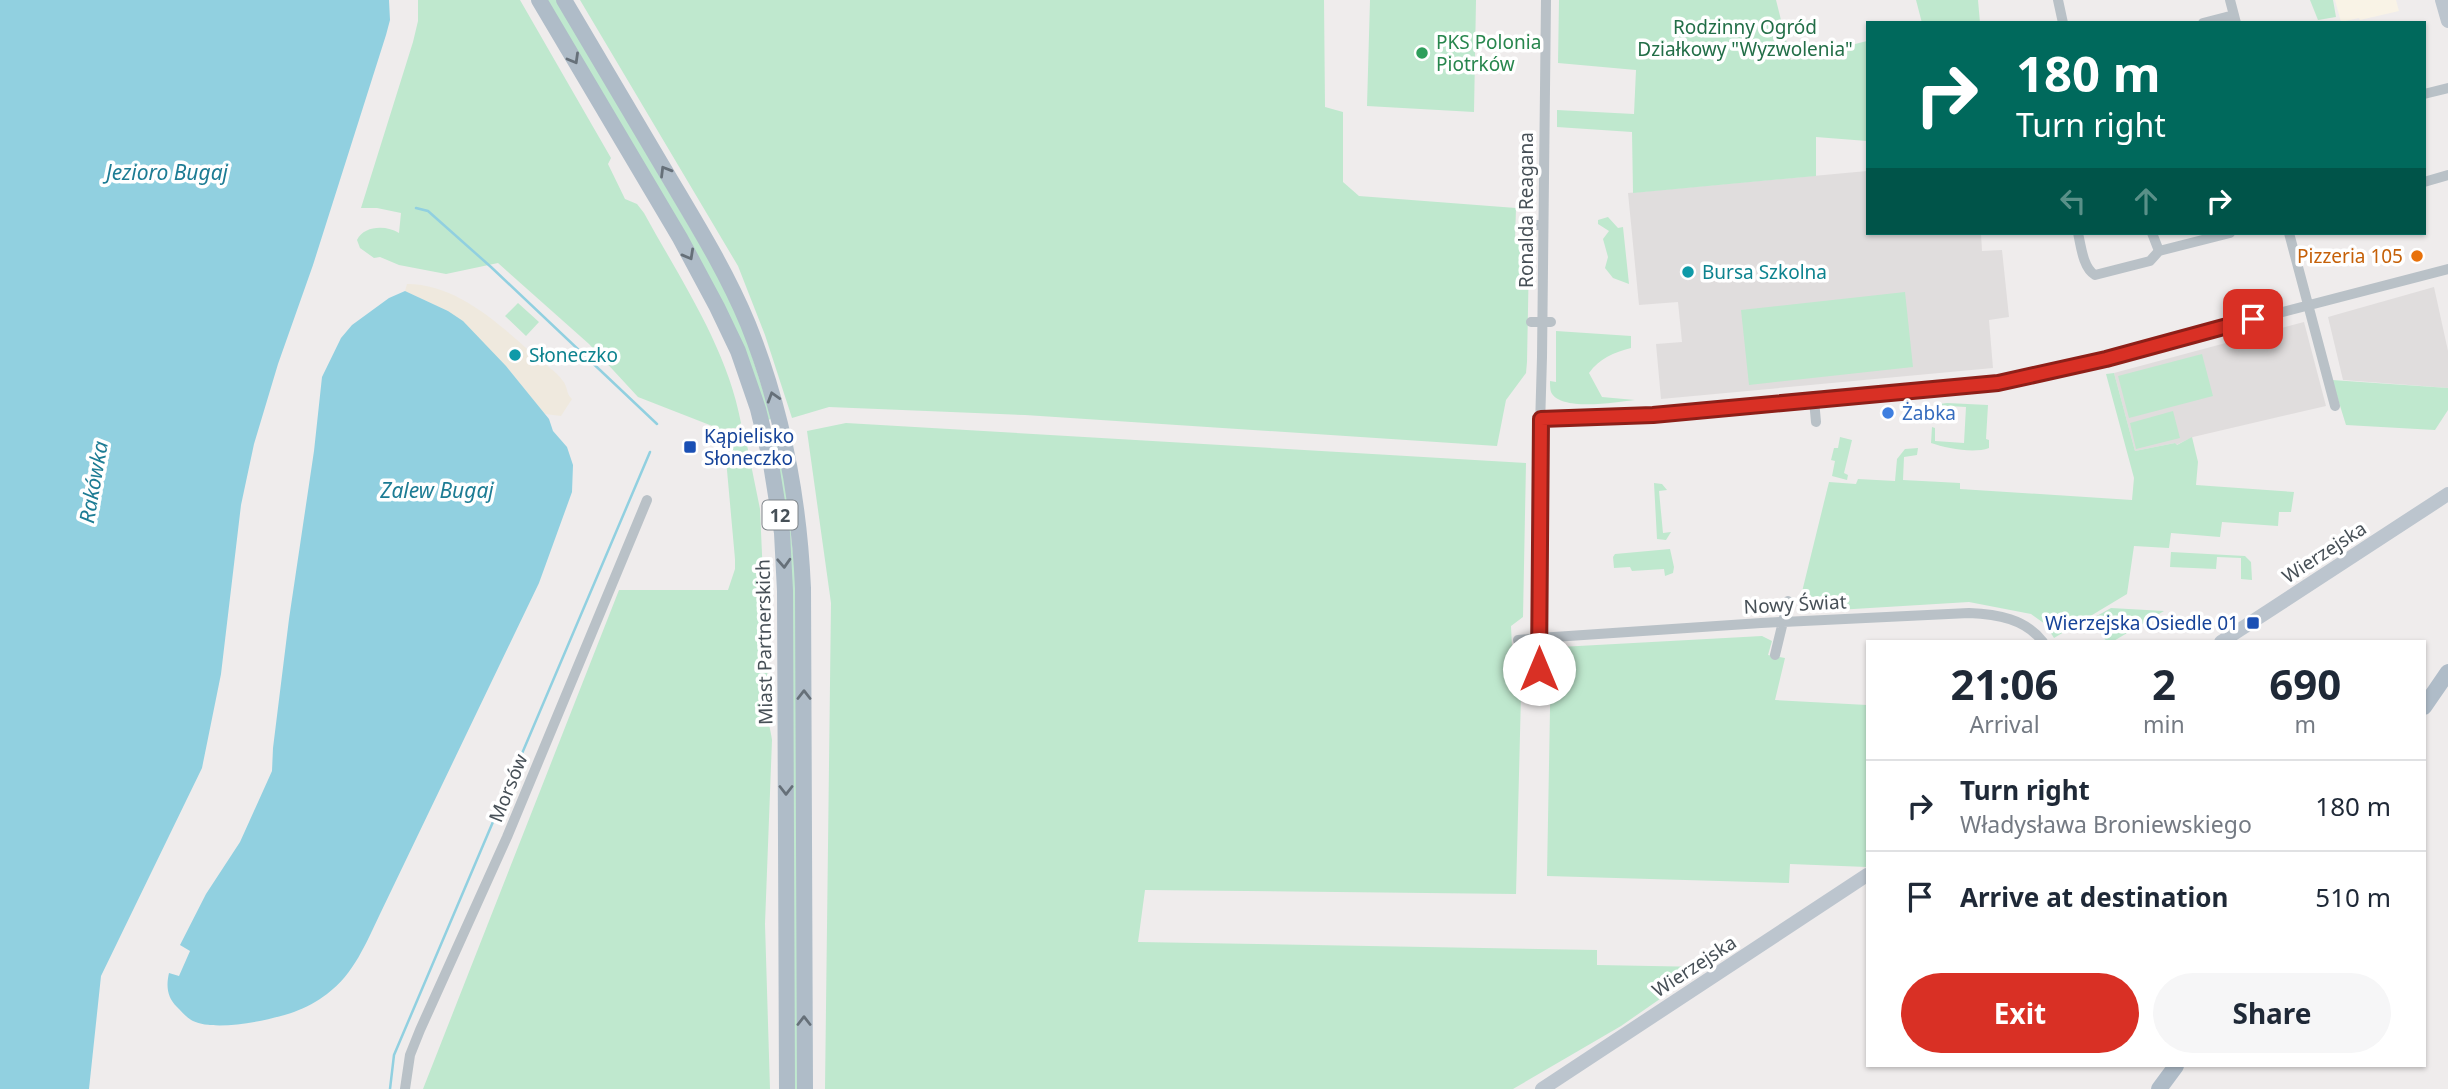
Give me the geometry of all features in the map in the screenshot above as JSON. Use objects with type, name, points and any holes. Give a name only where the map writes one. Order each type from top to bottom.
[{"type":"main road","name":"Miast Partnerskich","points":[[539,0],[675,229],[717,307],[745,370],[769,451],[781,522],[785,591],[787,1089]]},
{"type":"main road","name":"Miast Partnerskich","points":[[564,0],[731,286],[756,345],[784,439],[797,511],[803,588],[805,1089]]},
{"type":"main road","points":[[2426,704],[2448,672]]},
{"type":"main road","points":[[2159,1089],[2175,1067]]},
{"type":"street","name":"Ronalda Reagana","points":[[1541,419],[1547,322],[1544,225],[1546,0]]},
{"type":"street","points":[[2058,0],[2063,21]]},
{"type":"street","points":[[2230,0],[2235,19]]},
{"type":"street","points":[[2442,0],[2448,21]]},
{"type":"street","points":[[2426,94],[2448,88]]},
{"type":"street","points":[[2426,182],[2448,176]]},
{"type":"street","points":[[1529,225],[1544,225]]},
{"type":"street","points":[[2079,235],[2087,266],[2092,274],[2150,261],[2159,251],[2223,235]]},
{"type":"street","points":[[2153,235],[2159,251]]},
{"type":"street","points":[[2290,235],[2334,406]]},
{"type":"street","points":[[1539,669],[1541,419],[1653,415],[2012,380],[2106,359],[2448,269]]},
{"type":"street","points":[[1531,322],[1547,322]]},
{"type":"street","points":[[1814,400],[1816,422]]},
{"type":"street","name":"Wierzejska","points":[[2224,640],[2448,494]]},
{"type":"street","name":"Morsów","points":[[405,1089],[410,1055],[507,837],[647,500]]},
{"type":"street","points":[[1775,656],[1788,601]]},
{"type":"street","name":"Nowy Świat","points":[[1518,640],[1782,622],[1978,613],[2019,622],[2035,632],[2041,640]]},
{"type":"street","name":"Wierzejska","points":[[1542,1089],[1866,875]]},
{"type":"shaded area","points":[[2335,0],[2396,0],[2399,11],[2360,20],[2341,21]]},
{"type":"shaded area","points":[[1866,171],[1866,235],[1981,235],[1982,251],[2002,250],[2009,317],[1989,320],[1993,368],[1661,399],[1656,344],[1682,342],[1678,302],[1639,305],[1628,193]]},
{"type":"shaded area","points":[[2434,287],[2448,351],[2448,388],[2343,380],[2328,317]]},
{"type":"shaded area","points":[[2304,322],[2326,406],[2193,437],[2176,445],[2175,443],[2135,451],[2114,373]]},
{"type":"green space","points":[[418,0],[520,0],[611,158],[608,164],[625,199],[637,204],[644,213],[701,314],[725,367],[734,395],[741,423],[737,428],[720,429],[638,397],[589,344],[498,263],[446,274],[399,265],[380,257],[374,258],[360,248],[357,240],[370,229],[382,228],[399,233],[401,213],[361,208],[413,42],[418,21]]},
{"type":"green space","points":[[546,0],[556,0],[719,277],[745,334],[772,419],[767,420],[757,385]]},
{"type":"green space","points":[[580,0],[1324,0],[1325,107],[1343,112],[1343,182],[1359,196],[1516,208],[1515,241],[1529,256],[1527,362],[1526,373],[1506,400],[1497,446],[1025,415],[829,407],[792,418],[765,335],[738,266]]},
{"type":"green space","name":"PKS Polonia Piotrków","points":[[1370,0],[1476,0],[1474,112],[1367,106]]},
{"type":"green space","name":"Rodzinny Ogród Działkowy \"Wyzwolenia\"","points":[[1559,0],[1776,0],[1791,60],[1866,41],[1866,141],[1816,137],[1816,176],[1633,193],[1632,132],[1557,127],[1557,110],[1634,114],[1636,70],[1558,63]]},
{"type":"green space","points":[[1916,0],[1978,0],[1980,21],[1921,21]]},
{"type":"green space","points":[[2310,0],[2333,0],[2336,17],[2318,20]]},
{"type":"green space","points":[[1608,217],[1618,228],[1623,227],[1629,284],[1613,278],[1605,268],[1608,257],[1603,239],[1609,231],[1598,224],[1598,220]]},
{"type":"green space","points":[[1905,292],[1913,367],[1749,385],[1741,310]]},
{"type":"green space","points":[[518,303],[539,322],[526,336],[505,316]]},
{"type":"green space","points":[[1556,331],[1631,336],[1631,348],[1607,357],[1589,373],[1602,397],[1635,400],[1577,404],[1556,398],[1551,392],[1550,381],[1556,382]]},
{"type":"green space","points":[[2202,354],[2213,396],[2129,418],[2118,376]]},
{"type":"green space","points":[[2114,373],[2135,451],[2175,443],[2177,445],[2192,437],[2198,462],[2196,485],[2294,492],[2291,512],[2279,512],[2278,526],[2222,522],[2220,537],[2171,533],[2169,548],[2134,546],[2127,594],[2054,638],[2045,624],[2031,614],[1969,602],[1804,612],[1799,604],[1829,482],[1856,484],[1858,479],[1895,481],[1897,459],[1905,449],[1918,448],[1917,455],[1904,457],[1903,480],[1960,483],[1960,489],[2132,500],[2134,478],[2106,374]]},
{"type":"green space","points":[[2332,380],[2448,388],[2448,410],[2435,430],[2346,425]]},
{"type":"green space","points":[[1932,405],[1988,405],[1986,439],[1989,440],[1989,448],[1968,450],[1931,443],[1932,427],[1935,428],[1935,441],[1964,443],[1966,407]]},
{"type":"green space","points":[[2173,411],[2180,438],[2136,449],[2130,423]]},
{"type":"green space","points":[[846,423],[1526,463],[1523,617],[1511,626],[1512,648],[1522,654],[1516,894],[1145,890],[1138,942],[1597,950],[1597,965],[1706,967],[1621,1026],[1513,1089],[825,1089],[831,603],[807,431]]},
{"type":"green space","points":[[1840,437],[1852,440],[1844,473],[1848,475],[1847,480],[1832,476],[1835,461],[1831,460],[1834,448],[1838,448]]},
{"type":"green space","points":[[777,440],[785,476],[797,592],[798,1089],[793,1089],[773,441]]},
{"type":"green space","points":[[747,445],[760,509],[768,689],[761,706],[772,740],[765,924],[770,1089],[423,1089],[619,590],[728,590],[735,569],[735,559],[725,448]]},
{"type":"green space","points":[[1654,483],[1662,484],[1667,490],[1659,491],[1663,533],[1671,532],[1666,540],[1657,539]]},
{"type":"green space","points":[[1670,549],[1673,573],[1665,576],[1664,569],[1632,571],[1630,567],[1614,568],[1615,554]]},
{"type":"green space","points":[[2171,552],[2245,556],[2251,562],[2252,580],[2241,579],[2241,558],[2217,557],[2216,569],[2170,567]]},
{"type":"green space","points":[[2111,608],[2164,611],[2115,640],[2106,640],[2095,625],[2088,626],[2086,622]]},
{"type":"green space","points":[[1762,636],[1772,641],[1768,655],[1785,658],[1775,700],[1866,705],[1866,867],[1790,864],[1789,883],[1547,876],[1551,654],[1560,647]]},
{"type":"sand","name":"Słoneczko","points":[[407,284],[425,286],[460,298],[492,319],[553,370],[565,383],[572,399],[561,416],[545,414],[506,366],[448,311],[405,291]]},
{"type":"water","name":"Jezioro Bugaj","points":[[0,0],[389,0],[390,20],[386,35],[254,444],[241,505],[221,674],[202,768],[101,976],[89,1089],[0,1089]]},
{"type":"water","name":"Zalew Bugaj","points":[[405,291],[463,321],[506,366],[549,419],[553,431],[567,447],[573,465],[572,492],[539,583],[370,936],[352,968],[327,994],[294,1012],[244,1024],[203,1024],[193,1021],[174,1003],[168,991],[168,978],[169,973],[179,976],[190,951],[180,945],[206,894],[240,842],[272,771],[289,619],[322,377],[341,338],[352,325],[389,298]]},
{"type":"waterway","points":[[416,208],[428,211],[491,267],[657,424]]},
{"type":"waterway","points":[[390,1089],[394,1055],[650,452]]},
{"type":"place","name":"PKS Polonia Piotrków","points":[[1422,53]]},
{"type":"place","name":"Pizzeria 105","points":[[2417,256]]},
{"type":"place","name":"Bursa Szkolna","points":[[1688,272]]},
{"type":"place","name":"Słoneczko","points":[[515,355]]},
{"type":"place","name":"Żabka","points":[[1888,413]]},
{"type":"place","name":"Kąpielisko Słoneczko","points":[[690,447]]},
{"type":"place","name":"Wierzejska Osiedle 01","points":[[2253,623]]},
{"type":"route","points":[[1539,669],[1541,419],[1653,415],[1998,383],[2106,359],[2253,319]]},
{"type":"water label","name":"Rakówka","points":[[93,482]]}]
